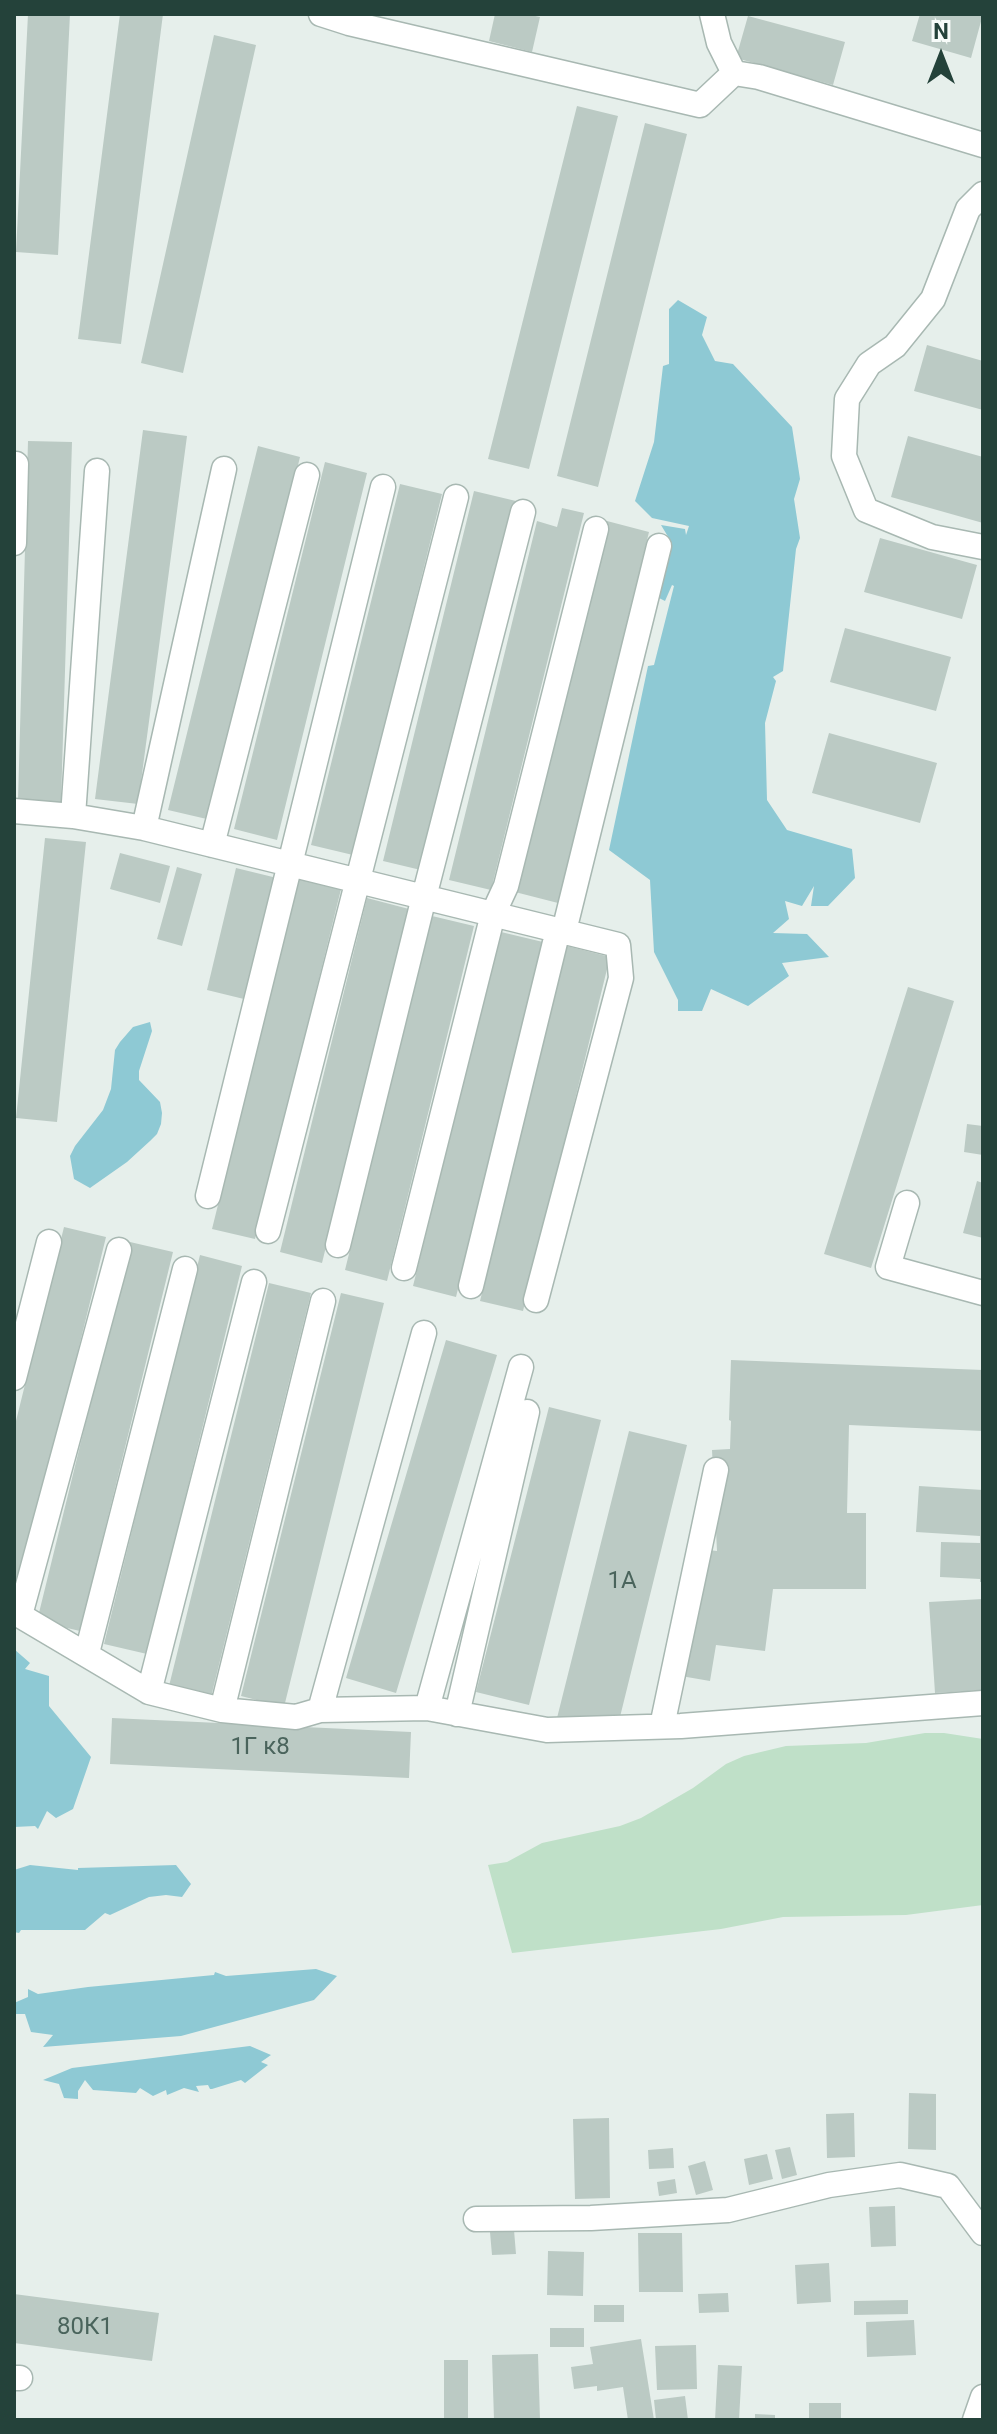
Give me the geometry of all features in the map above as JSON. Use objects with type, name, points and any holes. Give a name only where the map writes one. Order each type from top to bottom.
[{"type":"lane","points":[[321,14],[350,18],[700,105],[734,73]]},
{"type":"lane","points":[[712,14],[719,43],[734,73]]},
{"type":"lane","points":[[734,73],[759,77],[983,145]]},
{"type":"lane","points":[[983,194],[968,209],[933,299],[895,346],[869,364],[847,399],[844,456],[866,510],[932,537],[983,547]]},
{"type":"lane","points":[[14,543],[16,464]]},
{"type":"lane","points":[[144,828],[224,469]]},
{"type":"lane","points":[[73,816],[97,471]]},
{"type":"lane","points":[[212,845],[307,475]]},
{"type":"lane","points":[[208,1196],[383,487]]},
{"type":"lane","points":[[268,1231],[456,497]]},
{"type":"lane","points":[[338,1245],[523,512]]},
{"type":"lane","points":[[404,1268],[493,914],[506,886],[596,529]]},
{"type":"lane","points":[[471,1286],[659,546]]},
{"type":"lane","points":[[14,811],[73,816],[144,828],[618,945],[621,978],[536,1300]]},
{"type":"lane","points":[[907,1203],[888,1267],[983,1293]]},
{"type":"lane","points":[[14,1378],[49,1242]]},
{"type":"lane","points":[[119,1250],[17,1614],[149,1692],[222,1710],[296,1717],[320,1710],[427,1708],[547,1730],[662,1726],[983,1703]]},
{"type":"lane","points":[[87,1653],[185,1269]]},
{"type":"lane","points":[[149,1692],[254,1282]]},
{"type":"lane","points":[[222,1710],[323,1301]]},
{"type":"lane","points":[[320,1710],[424,1333]]},
{"type":"lane","points":[[427,1708],[521,1367]]},
{"type":"lane","points":[[457,1714],[527,1412]]},
{"type":"lane","points":[[662,1726],[716,1470]]},
{"type":"lane","points":[[476,2219],[591,2218],[728,2210],[829,2185],[900,2175],[948,2186],[983,2233]]},
{"type":"lane","points":[[975,2420],[983,2397]]},
{"type":"green space","points":[[925,1733],[983,1739],[983,1905],[906,1915],[783,1917],[721,1929],[512,1953],[488,1865],[507,1862],[542,1843],[620,1826],[641,1818],[693,1788],[726,1764],[744,1756],[786,1746],[866,1743]]},
{"type":"water","points":[[678,300],[707,317],[702,335],[715,361],[733,364],[792,427],[800,479],[794,499],[800,538],[796,549],[783,671],[773,677],[776,681],[765,723],[767,800],[787,830],[852,849],[855,878],[828,906],[811,906],[814,886],[802,906],[785,901],[789,919],[773,933],[807,934],[829,957],[782,963],[789,976],[748,1006],[711,989],[702,1011],[678,1011],[678,1000],[654,952],[650,880],[609,850],[648,666],[654,665],[674,586],[665,601],[657,597],[670,540],[661,525],[685,529],[686,535],[689,526],[652,518],[635,501],[654,442],[663,366],[669,364],[669,309]]},
{"type":"water","points":[[150,1022],[152,1031],[139,1080],[160,1102],[161,1124],[157,1134],[127,1162],[90,1188],[74,1179],[70,1156],[103,1110],[111,1089],[115,1050],[133,1027]]},
{"type":"water","points":[[14,1649],[30,1663],[25,1669],[49,1676],[49,1706],[91,1757],[73,1809],[56,1818],[47,1811],[38,1829],[35,1826],[14,1827]]},
{"type":"water","points":[[30,1865],[78,1870],[176,1865],[191,1884],[182,1897],[149,1897],[110,1915],[105,1913],[85,1930],[14,1932],[14,1870]]},
{"type":"water","points":[[316,1969],[337,1976],[314,2000],[181,2036],[43,2047],[53,2035],[31,2032],[25,2014],[14,2014],[14,2003],[28,1997],[28,1989],[38,1994],[214,1975],[215,1972],[226,1976]]},
{"type":"water","points":[[250,2046],[271,2055],[261,2062],[268,2065],[245,2083],[241,2080],[212,2089],[208,2085],[196,2086],[199,2092],[184,2088],[167,2095],[166,2090],[153,2096],[140,2088],[136,2093],[93,2090],[85,2080],[78,2091],[78,2099],[64,2098],[59,2084],[43,2080],[72,2068]]},
{"type":"building","points":[[28,14],[70,14],[58,255],[16,252]]},
{"type":"building","points":[[120,14],[163,14],[121,344],[78,339]]},
{"type":"building","points":[[495,14],[540,17],[532,52],[489,41]]},
{"type":"building","points":[[920,14],[983,14],[971,58],[912,41]]},
{"type":"building","points":[[748,16],[845,42],[833,85],[736,58]]},
{"type":"building","points":[[214,35],[256,45],[183,373],[141,363]]},
{"type":"building","points":[[577,106],[618,116],[529,469],[488,459]]},
{"type":"building","points":[[645,123],[687,134],[598,487],[557,476]]},
{"type":"building","points":[[927,345],[983,361],[983,410],[914,391]]},
{"type":"building","points":[[143,430],[187,436],[138,804],[95,799]]},
{"type":"building","points":[[908,436],[983,457],[983,523],[891,497]]},
{"type":"building","points":[[28,441],[72,442],[61,802],[18,801]]},
{"type":"building","points":[[258,446],[300,457],[211,820],[168,810]]},
{"type":"building","points":[[325,462],[367,473],[277,840],[234,829]]},
{"type":"building","points":[[400,484],[442,494],[353,855],[311,845]]},
{"type":"building","points":[[474,491],[516,501],[425,871],[383,861]]},
{"type":"building","points":[[562,508],[584,513],[491,890],[449,880],[537,521],[557,527]]},
{"type":"building","points":[[607,521],[649,532],[558,903],[515,892]]},
{"type":"building","points":[[880,538],[977,565],[962,619],[864,592]]},
{"type":"building","points":[[845,628],[951,657],[936,711],[830,682]]},
{"type":"building","points":[[829,733],[937,763],[920,823],[812,793]]},
{"type":"building","points":[[45,838],[86,842],[57,1122],[16,1118]]},
{"type":"building","points":[[120,853],[170,866],[160,903],[110,889]]},
{"type":"building","points":[[177,867],[202,874],[182,946],[157,939]]},
{"type":"building","points":[[236,868],[277,878],[248,1000],[207,990]]},
{"type":"building","points":[[300,875],[342,885],[255,1239],[212,1229]]},
{"type":"building","points":[[367,898],[409,909],[322,1263],[280,1252]]},
{"type":"building","points":[[432,916],[474,926],[387,1281],[345,1270]]},
{"type":"building","points":[[501,932],[543,942],[456,1297],[413,1286]]},
{"type":"building","points":[[567,946],[610,957],[523,1311],[480,1301]]},
{"type":"building","points":[[908,987],[954,1001],[871,1268],[824,1254]]},
{"type":"building","points":[[967,1124],[983,1126],[983,1155],[964,1152]]},
{"type":"building","points":[[977,1181],[983,1183],[983,1238],[963,1233]]},
{"type":"building","points":[[64,1227],[106,1237],[19,1591],[14,1590],[14,1429]]},
{"type":"building","points":[[130,1242],[173,1252],[80,1631],[37,1621]]},
{"type":"building","points":[[200,1255],[242,1266],[147,1654],[104,1644]]},
{"type":"building","points":[[269,1283],[311,1293],[211,1697],[169,1686]]},
{"type":"building","points":[[341,1293],[384,1303],[284,1707],[241,1696]]},
{"type":"building","points":[[446,1340],[497,1355],[396,1693],[346,1678]]},
{"type":"building","points":[[731,1360],[983,1370],[983,1431],[849,1425],[847,1513],[866,1513],[866,1589],[773,1589],[765,1651],[716,1645],[710,1681],[681,1676],[699,1549],[717,1551],[712,1450],[730,1449]]},
{"type":"building","points":[[549,1407],[601,1420],[529,1705],[476,1692]]},
{"type":"building","points":[[629,1431],[687,1445],[619,1721],[557,1718]]},
{"type":"building","points":[[919,1486],[983,1490],[983,1582],[980,1579],[940,1577],[941,1542],[980,1543],[980,1536],[916,1532]]},
{"type":"building","points":[[983,1599],[983,1690],[935,1693],[929,1602]]},
{"type":"building","points":[[112,1718],[411,1732],[409,1778],[110,1764]]},
{"type":"building","points":[[909,2093],[936,2094],[936,2150],[908,2149]]},
{"type":"building","points":[[854,2113],[855,2157],[827,2158],[826,2114]]},
{"type":"building","points":[[609,2118],[610,2198],[575,2199],[573,2119]]},
{"type":"building","points":[[790,2147],[797,2175],[782,2179],[775,2150]]},
{"type":"building","points":[[673,2148],[674,2168],[649,2169],[648,2150]]},
{"type":"building","points":[[767,2154],[773,2179],[749,2185],[744,2159]]},
{"type":"building","points":[[705,2161],[713,2190],[696,2195],[688,2166]]},
{"type":"building","points":[[675,2179],[677,2193],[659,2196],[657,2182]]},
{"type":"building","points":[[895,2206],[896,2246],[871,2247],[869,2207]]},
{"type":"building","points":[[514,2230],[516,2254],[492,2255],[490,2232]]},
{"type":"building","points":[[638,2233],[682,2233],[683,2292],[639,2292]]},
{"type":"building","points":[[548,2251],[584,2252],[583,2296],[547,2295]]},
{"type":"building","points":[[829,2263],[831,2302],[797,2304],[795,2265]]},
{"type":"building","points":[[728,2293],[729,2312],[699,2313],[698,2294]]},
{"type":"building","points":[[14,2294],[159,2313],[152,2361],[14,2343]]},
{"type":"building","points":[[908,2300],[908,2314],[854,2315],[854,2301]]},
{"type":"building","points":[[594,2305],[624,2305],[624,2322],[594,2322]]},
{"type":"building","points":[[914,2320],[916,2355],[867,2357],[866,2322]]},
{"type":"building","points":[[550,2328],[584,2328],[584,2347],[550,2347]]},
{"type":"building","points":[[641,2339],[654,2420],[628,2420],[623,2387],[597,2391],[597,2386],[574,2389],[571,2367],[593,2364],[590,2347]]},
{"type":"building","points":[[696,2345],[697,2389],[657,2390],[655,2346]]},
{"type":"building","points":[[538,2354],[540,2420],[494,2420],[492,2355]]},
{"type":"building","points":[[444,2360],[468,2360],[468,2420],[444,2420]]},
{"type":"building","points":[[718,2365],[742,2366],[739,2420],[715,2420]]},
{"type":"building","points":[[685,2396],[688,2420],[656,2420],[654,2400]]},
{"type":"building","points":[[809,2403],[841,2403],[841,2420],[809,2420]]},
{"type":"building","points":[[755,2414],[775,2415],[775,2420],[755,2420]]}]
